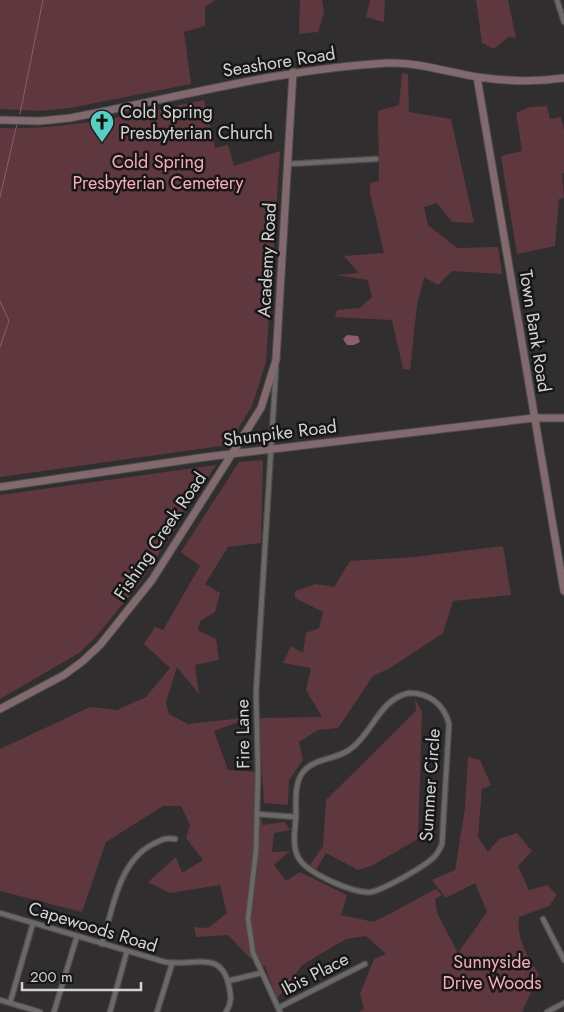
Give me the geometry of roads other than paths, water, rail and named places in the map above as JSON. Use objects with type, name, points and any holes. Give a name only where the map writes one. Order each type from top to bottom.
[{"type":"street","points":[[558,0],[564,22]]},
{"type":"street","name":"Seashore Road","points":[[0,120],[40,121],[70,118],[293,72],[394,63],[477,77],[517,80],[564,78]]},
{"type":"street","name":"Academy Road","points":[[271,449],[293,72]]},
{"type":"street","name":"Town Bank Road","points":[[477,77],[564,591]]},
{"type":"street","points":[[288,164],[376,159]]},
{"type":"street","name":"Fishing Creek Road","points":[[0,709],[68,672],[100,645],[152,580],[261,408],[276,360]]},
{"type":"street","name":"Shunpike Road","points":[[0,488],[271,449],[534,418],[564,418]]},
{"type":"street","name":"Fire Lane","points":[[271,449],[256,693],[256,851],[248,919],[253,953],[279,1010]]},
{"type":"street","name":"Summer Circle","points":[[409,694],[421,694],[432,698],[442,706],[448,718],[450,729],[443,838],[440,849],[429,862],[377,890],[365,892],[354,890],[312,872],[303,864],[295,849],[296,817],[297,789],[302,774],[314,763],[342,754],[353,748],[393,699],[409,694]]},
{"type":"street","points":[[257,814],[296,817]]},
{"type":"street","points":[[102,944],[123,876],[130,864],[149,846],[164,839],[175,839]]},
{"type":"street","name":"Capewoods Road","points":[[0,913],[172,964],[212,962],[223,970],[228,981]]},
{"type":"street","points":[[543,919],[564,960]]},
{"type":"street","points":[[10,1003],[33,923]]},
{"type":"street","points":[[54,1012],[76,936]]},
{"type":"street","points":[[110,1012],[127,951]]},
{"type":"street","points":[[158,1012],[172,964]]},
{"type":"street","name":"Ibis Place","points":[[279,1010],[365,964]]},
{"type":"street","points":[[226,1012],[231,1002],[228,981],[261,973]]},
{"type":"street","points":[[0,1000],[40,1012]]},
{"type":"street","points":[[547,1012],[564,1004]]},
{"type":"waterway","points":[[20,114],[43,0]]},
{"type":"waterway","points":[[0,197],[17,124]]},
{"type":"waterway","points":[[0,301],[9,321],[0,347]]},
{"type":"place","name":"Cold Spring Presbyterian Church","points":[[102,143]]},
{"type":"park label","name":"Cold Spring Presbyterian Cemetery","points":[[158,172]]},
{"type":"park label","name":"Sunnyside Drive Woods","points":[[492,972]]}]
